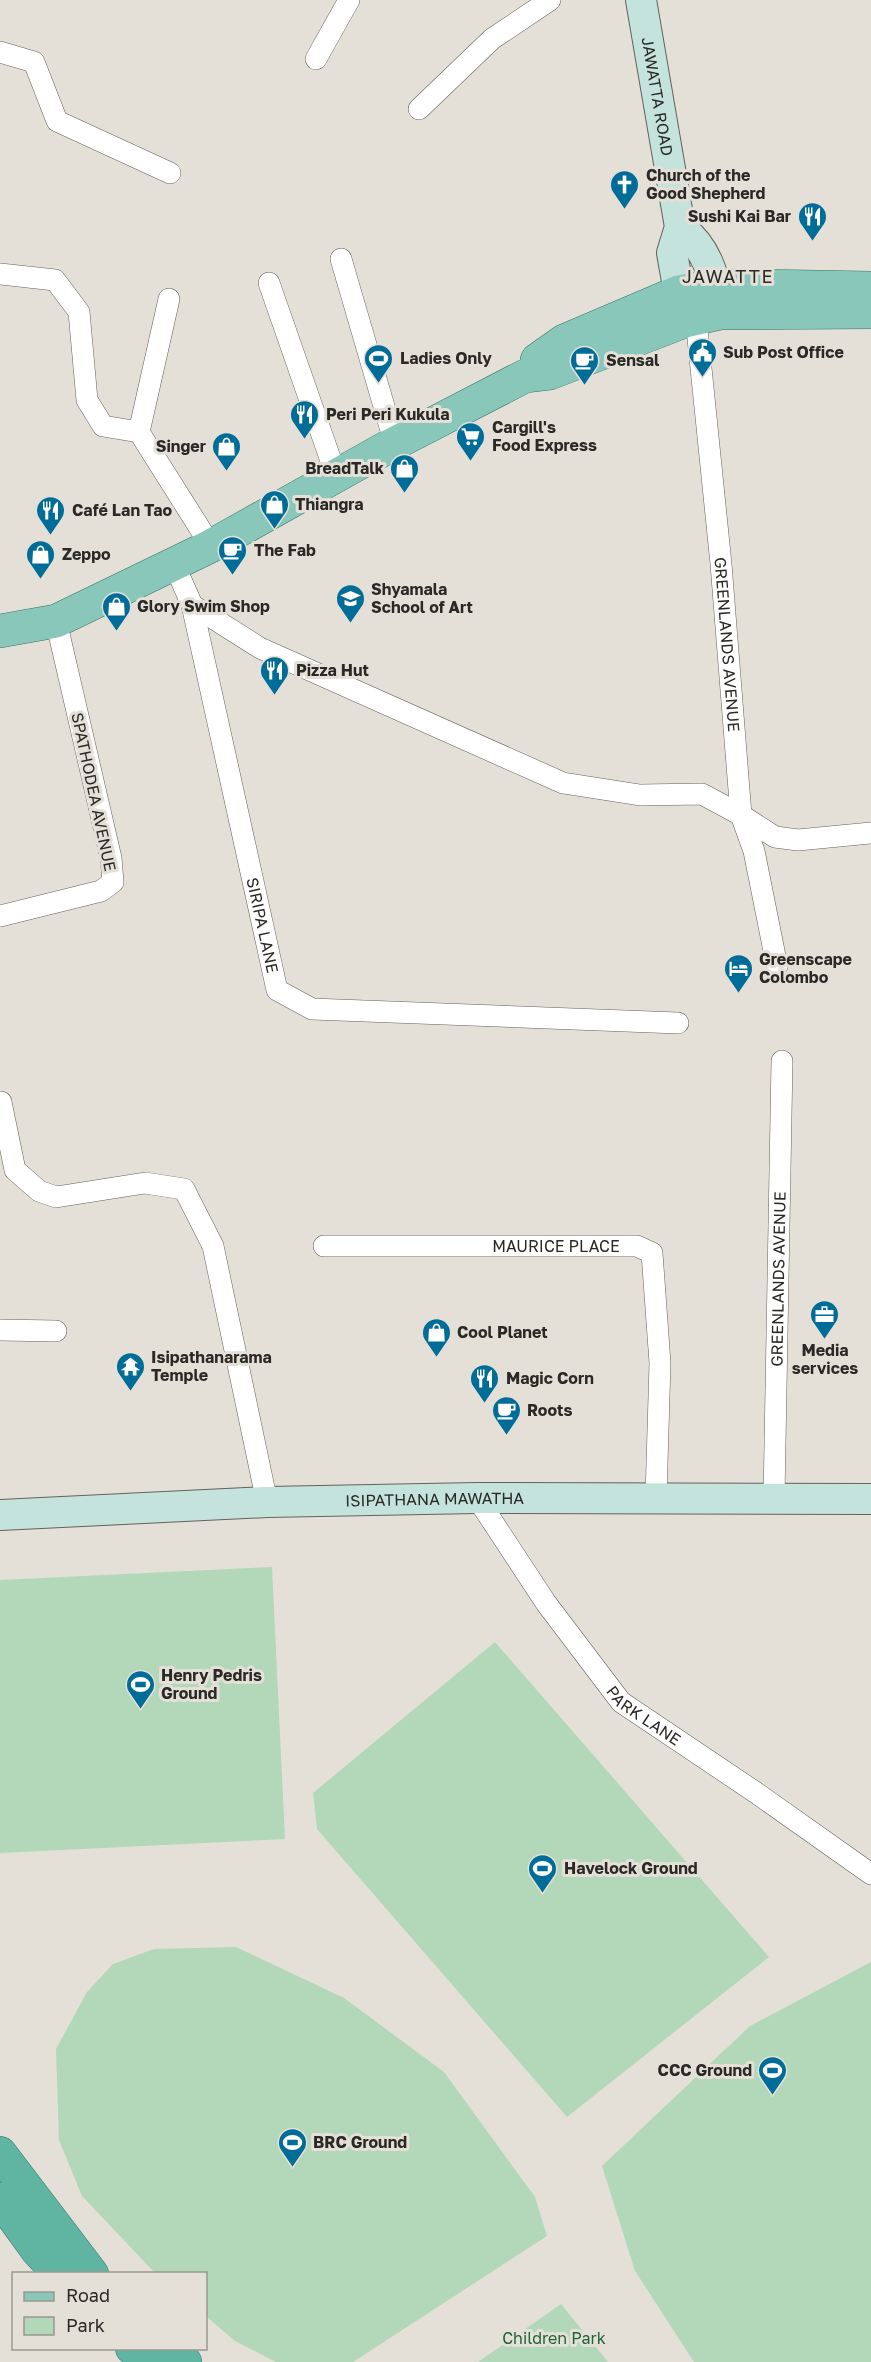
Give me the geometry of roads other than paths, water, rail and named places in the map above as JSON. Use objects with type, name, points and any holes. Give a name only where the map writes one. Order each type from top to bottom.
[{"type":"highway","points":[[0,2153],[90,2272]]},
{"type":"highway","points":[[0,2199],[37,2250],[57,2272]]},
{"type":"highway","points":[[133,2350],[149,2362]]},
{"type":"highway","points":[[170,2350],[185,2362]]},
{"type":"main road","name":"JAWATTA ROAD","points":[[641,0],[680,227],[695,239],[701,248],[699,306]]},
{"type":"main road","points":[[0,631],[56,621],[211,546],[395,444],[525,376],[549,373],[699,306],[871,288]]},
{"type":"main road","points":[[699,306],[871,312]]},
{"type":"main road","name":"ISIPATHANA MAWATHA","points":[[0,1515],[267,1502],[477,1498],[871,1499]]},
{"type":"street","points":[[316,59],[349,0]]},
{"type":"street","points":[[418,109],[492,39],[550,0]]},
{"type":"street","points":[[0,52],[34,62],[57,121],[170,173]]},
{"type":"street","points":[[341,259],[395,444]]},
{"type":"street","points":[[0,274],[55,280],[79,312],[87,400],[103,426],[140,432]]},
{"type":"street","points":[[268,283],[337,478]]},
{"type":"street","points":[[169,300],[140,432],[211,546]]},
{"type":"street","name":"GREENLANDS AVENUE","points":[[699,306],[741,815],[754,851],[777,966]]},
{"type":"street","name":"SIRIPA LANE","points":[[174,564],[192,605],[277,990],[312,1009],[678,1023]]},
{"type":"street","points":[[192,605],[260,648],[563,783],[640,795],[702,794],[776,837],[798,840],[871,833]]},
{"type":"street","name":"SPATHODEA AVENUE","points":[[0,916],[101,891],[112,882],[111,858],[56,621]]},
{"type":"street","name":"GREENLANDS AVENUE","points":[[774,1498],[782,1061]]},
{"type":"street","points":[[1,1102],[15,1170],[39,1191],[56,1197],[145,1183],[184,1189],[213,1246],[267,1502]]},
{"type":"street","name":"MAURICE PLACE","points":[[324,1246],[638,1246],[652,1253],[660,1363],[656,1497]]},
{"type":"street","points":[[0,1330],[56,1331]]},
{"type":"street","name":"PARK LANE","points":[[477,1498],[546,1604],[621,1702],[755,1792],[871,1874]]},
{"type":"place","name":"Church of the Good Shepherd","points":[[625,210]]},
{"type":"place","name":"Sushi Kai Bar","points":[[812,242]]},
{"type":"place","name":"Sub Post Office","points":[[702,378]]},
{"type":"place","name":"Ladies Only","points":[[379,384]]},
{"type":"place","name":"Sensal","points":[[585,386]]},
{"type":"place","name":"Peri Peri Kukula","points":[[305,440]]},
{"type":"place","name":"Cargill's Food Express","points":[[471,462]]},
{"type":"place","name":"Singer","points":[[227,472]]},
{"type":"place","name":"BreadTalk","points":[[405,494]]},
{"type":"place","name":"Thiangra","points":[[274,530]]},
{"type":"place","name":"Café Lan Tao","points":[[51,536]]},
{"type":"place","name":"The Fab","points":[[233,576]]},
{"type":"place","name":"Zeppo","points":[[41,580]]},
{"type":"place","name":"Shyamala School of Art","points":[[350,624]]},
{"type":"place","name":"Glory Swim Shop","points":[[116,632]]},
{"type":"place","name":"Pizza Hut","points":[[275,696]]},
{"type":"place","name":"Greenscape Colombo","points":[[738,994]]},
{"type":"place","name":"Media services","points":[[825,1340]]},
{"type":"place","name":"Cool Planet","points":[[436,1358]]},
{"type":"place","name":"Isipathanarama Temple","points":[[130,1392]]},
{"type":"place","name":"Magic Corn","points":[[485,1404]]},
{"type":"place","name":"Roots","points":[[506,1436]]},
{"type":"place","name":"Henry Pedris Ground","points":[[140,1710]]},
{"type":"place","name":"Havelock Ground","points":[[543,1894]]},
{"type":"place","name":"CCC Ground","points":[[773,2096]]},
{"type":"place","name":"BRC Ground","points":[[292,2168]]},
{"type":"district","name":"JAWATTE","points":[[728,276]]},
{"type":"park label","name":"Children Park","points":[[554,2338]]}]
